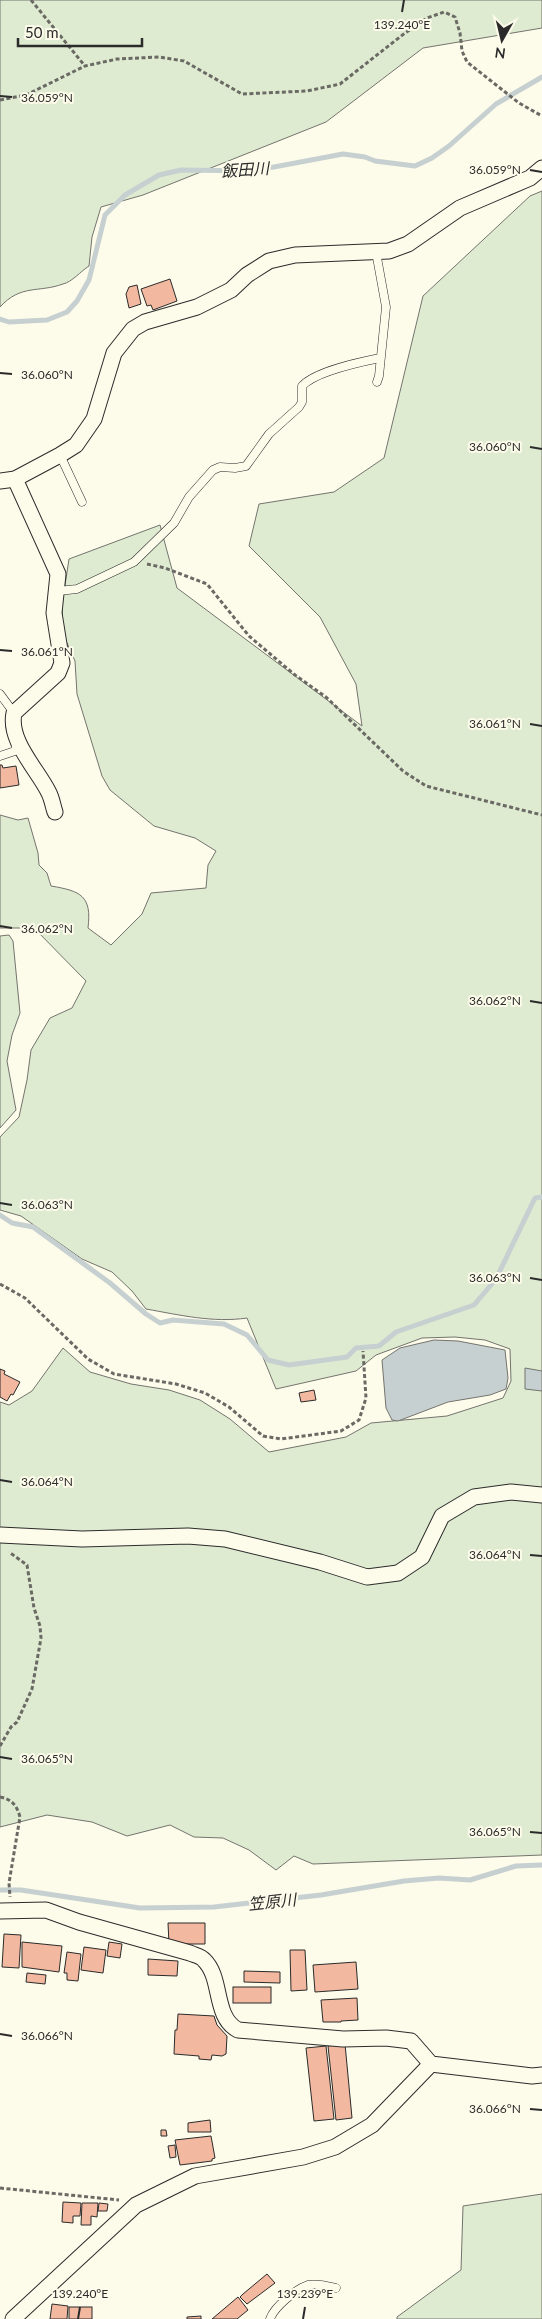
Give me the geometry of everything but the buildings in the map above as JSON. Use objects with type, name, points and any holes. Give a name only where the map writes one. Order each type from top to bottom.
[{"type":"street","points":[[55,812],[50,794],[18,740],[13,720],[14,713],[58,673],[62,663],[54,613],[58,591],[58,574],[8,480],[60,456],[76,445],[94,419],[114,353],[132,329],[145,322],[196,307],[231,290],[247,275],[269,261],[295,255],[389,251],[408,244],[460,208],[530,178],[542,168]]},
{"type":"street","points":[[0,1535],[82,1539],[188,1536],[225,1539],[320,1562],[367,1577],[398,1573],[422,1557],[442,1516],[474,1497],[512,1492],[542,1495]]},
{"type":"street","points":[[6,1911],[46,1910],[79,1922],[190,1953],[203,1959],[211,1970],[226,2020],[232,2027],[238,2030],[343,2039],[386,2038],[411,2041],[431,2064],[542,2076]]},
{"type":"street","points":[[13,2319],[136,2205],[195,2176],[303,2156],[335,2146],[372,2125],[431,2064]]},
{"type":"lane","points":[[376,252],[386,307],[377,382]]},
{"type":"lane","points":[[58,591],[77,589],[134,562],[174,523],[189,497],[212,470],[220,467],[235,468],[246,466],[269,434],[302,402],[302,386],[306,382],[327,373],[380,358]]},
{"type":"lane","points":[[60,456],[82,502]]},
{"type":"lane","points":[[0,694],[14,713]]},
{"type":"lane","points":[[0,756],[14,751],[18,740]]},
{"type":"lane","points":[[270,2319],[274,2312],[299,2290],[310,2284],[336,2288]]},
{"type":"path","points":[[31,0],[85,66]]},
{"type":"path","points":[[0,100],[26,95],[85,66],[117,59],[159,56],[184,61],[242,94],[306,91],[340,84],[427,18],[444,12],[455,17],[460,33],[462,51],[467,62],[519,103],[542,116]]},
{"type":"path","points":[[134,562],[165,568],[207,584],[249,636],[326,697],[403,771],[426,786],[542,815]]},
{"type":"path","points":[[0,1284],[25,1298],[88,1359],[114,1374],[176,1384],[205,1393],[229,1407],[263,1436],[281,1439],[342,1431],[359,1420],[366,1398],[364,1351]]},
{"type":"path","points":[[0,1746],[11,1727],[17,1722],[32,1689],[41,1638],[27,1565],[6,1550]]},
{"type":"path","points":[[0,1797],[12,1802],[17,1807],[20,1817],[6,1911]]},
{"type":"path","points":[[0,2188],[124,2201],[136,2205]]},
{"type":"green space","points":[[0,0],[542,0],[542,28],[423,48],[326,122],[143,195],[101,207],[92,237],[89,266],[66,283],[23,292],[15,295],[0,307]]},
{"type":"green space","points":[[542,191],[542,1855],[313,1864],[294,1856],[276,1870],[249,1850],[223,1838],[194,1837],[170,1825],[127,1836],[92,1822],[47,1815],[0,1827],[0,1402],[9,1405],[32,1391],[63,1348],[90,1372],[131,1384],[169,1390],[200,1400],[230,1419],[269,1452],[346,1437],[371,1423],[447,1416],[503,1398],[511,1381],[510,1349],[485,1340],[455,1337],[422,1338],[376,1355],[356,1371],[276,1389],[247,1318],[209,1319],[146,1309],[132,1291],[112,1272],[82,1259],[21,1216],[0,1210],[0,1137],[19,1117],[31,1050],[50,1018],[72,1008],[86,981],[34,928],[0,928],[0,815],[18,820],[28,818],[38,853],[39,865],[47,873],[51,886],[70,890],[82,897],[88,909],[88,928],[111,945],[142,914],[151,893],[206,888],[208,865],[216,851],[195,838],[154,826],[110,790],[102,776],[77,694],[75,661],[63,634],[62,605],[69,559],[160,525],[177,588],[362,726],[356,684],[320,617],[249,546],[259,504],[334,492],[384,458],[423,296],[530,196]]},
{"type":"green space","points":[[9,935],[13,941],[20,1013],[12,1035],[7,1061],[16,1110],[0,1128],[0,936]]},
{"type":"green space","points":[[542,2194],[542,2319],[397,2319],[397,2317],[461,2270],[463,2206]]},
{"type":"shaded area","points":[[434,1340],[458,1341],[505,1350],[508,1378],[506,1389],[490,1395],[448,1402],[398,1421],[392,1420],[386,1408],[382,1360],[400,1348]]},
{"type":"shaded area","points":[[525,1368],[542,1371],[542,1391],[525,1389]]},
{"type":"waterway","name":"飯田川","points":[[0,319],[9,322],[47,320],[67,312],[77,301],[89,280],[105,215],[125,195],[159,175],[181,170],[253,171],[343,154],[365,157],[375,161],[415,166],[432,158],[449,146],[496,104],[542,77]]},
{"type":"waterway","points":[[0,1215],[12,1223],[33,1227],[110,1283],[146,1314],[160,1323],[173,1320],[224,1324],[247,1335],[268,1360],[289,1365],[347,1357],[356,1348],[379,1346],[396,1332],[474,1305],[496,1279],[535,1198],[542,1197]]},
{"type":"waterway","name":"笠原川","points":[[0,1890],[21,1890],[140,1908],[214,1907],[321,1895],[404,1881],[439,1878],[470,1880],[516,1866],[542,1865]]}]
